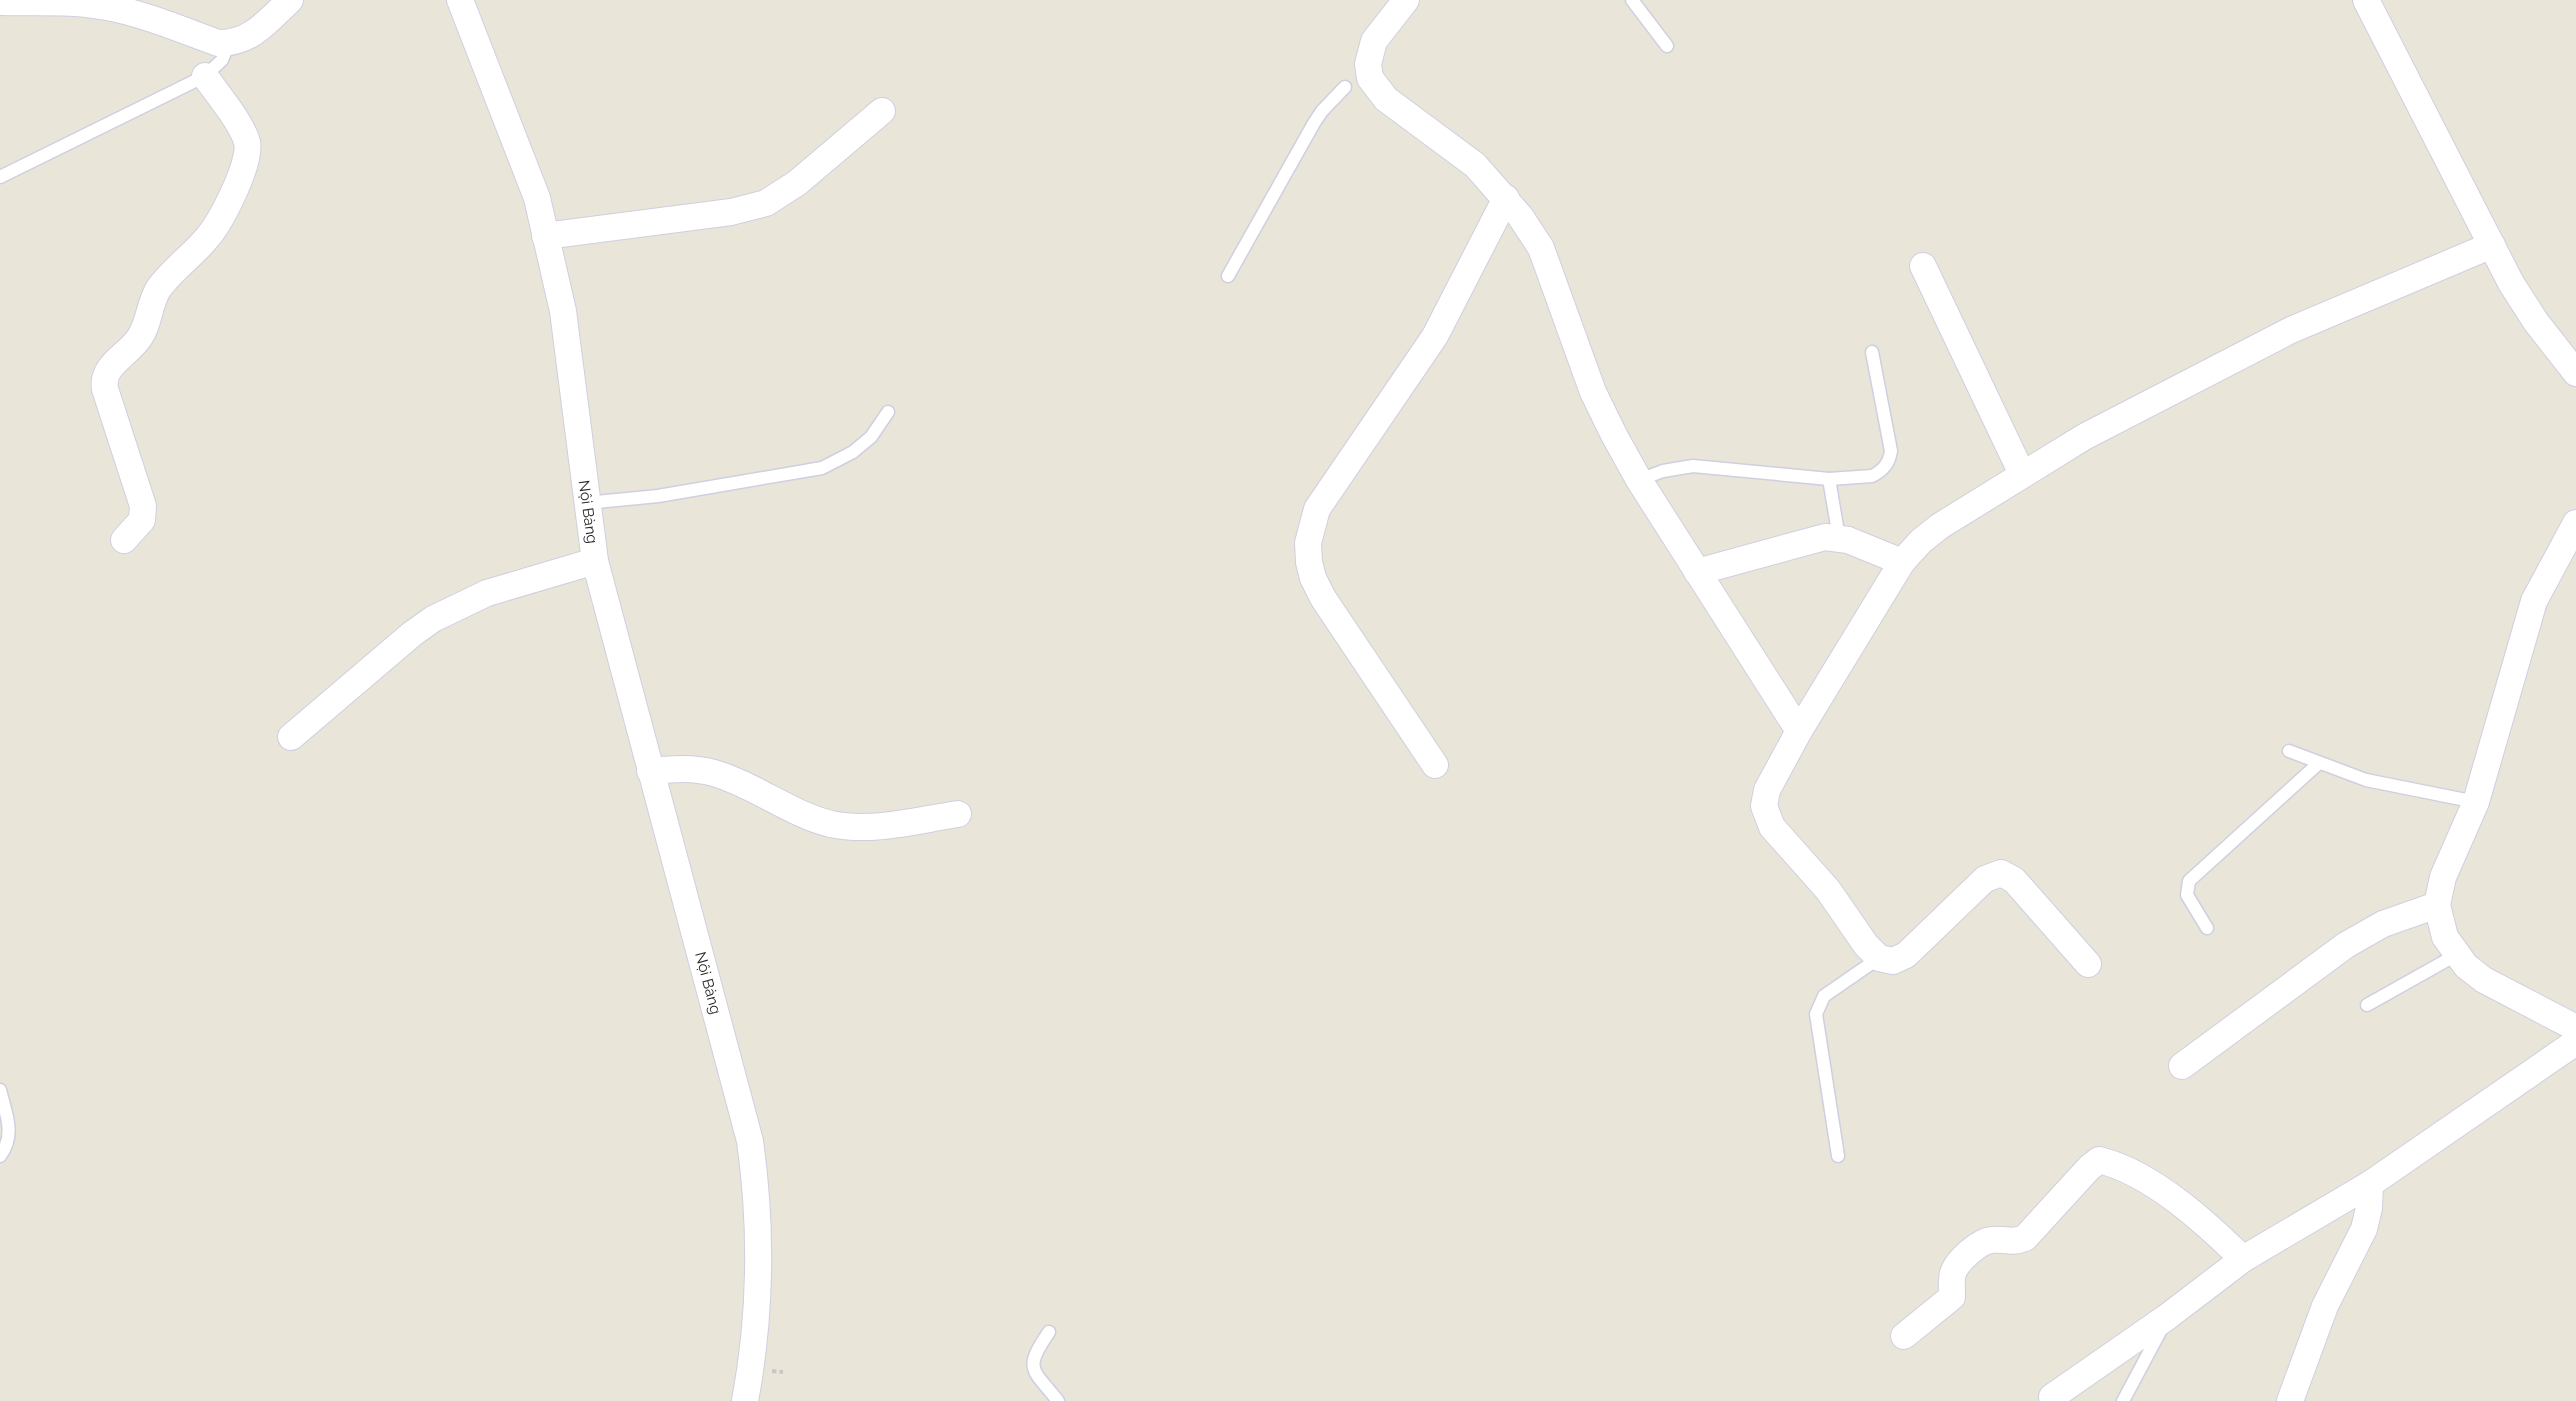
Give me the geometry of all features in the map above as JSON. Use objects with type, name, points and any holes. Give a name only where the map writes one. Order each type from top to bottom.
[{"type":"street","points":[[0,2],[80,2],[129,12],[218,43],[229,43],[249,37],[290,0]]},
{"type":"street","name":"Nội Bàng","points":[[460,0],[537,198],[563,310],[586,503],[596,561],[750,1141],[758,1196],[760,1246],[751,1369],[745,1401]]},
{"type":"street","points":[[1406,0],[1374,41],[1362,70],[1386,99],[1475,165],[1506,198],[1541,248],[1602,414],[1639,480],[1799,731]]},
{"type":"street","points":[[2366,0],[2511,283],[2536,322],[2576,373]]},
{"type":"street","points":[[124,540],[142,520],[143,506],[105,389],[104,378],[109,368],[139,339],[158,290],[209,236],[247,160],[246,142],[241,130],[205,76]]},
{"type":"street","points":[[545,236],[730,212],[766,203],[797,183],[882,111]]},
{"type":"street","points":[[1435,765],[1323,598],[1313,578],[1308,543],[1317,508],[1435,336],[1506,198]]},
{"type":"street","points":[[2088,964],[2014,880],[2001,873],[1985,879],[1906,955],[1893,961],[1873,951],[1828,890],[1772,827],[1765,813],[1767,790],[1799,731],[1902,562],[1921,541],[1940,526],[2084,437],[2291,330],[2492,245]]},
{"type":"street","points":[[1923,266],[2022,474]]},
{"type":"street","points":[[2576,523],[2534,601],[2476,802],[2443,877],[2437,906],[2445,937],[2456,955],[2484,980],[2576,1029]]},
{"type":"street","points":[[1697,572],[1818,538],[1839,538],[1902,562]]},
{"type":"street","points":[[291,737],[412,634],[433,619],[488,592],[596,561]]},
{"type":"street","points":[[650,771],[685,768],[713,773],[813,819],[842,826],[873,828],[958,814]]},
{"type":"street","points":[[2182,1066],[2346,945],[2394,920],[2437,906]]},
{"type":"street","points":[[2052,1397],[2167,1317],[2243,1259],[2370,1184],[2576,1042]]},
{"type":"street","points":[[1904,1336],[1952,1297],[1953,1272],[1959,1263],[1985,1242],[1993,1239],[2012,1243],[2025,1238],[2099,1160],[2137,1175],[2202,1218],[2243,1259]]},
{"type":"street","points":[[2290,1401],[2325,1306],[2364,1229],[2370,1184]]},
{"type":"lane","points":[[1632,0],[1667,46]]},
{"type":"lane","points":[[0,177],[205,76],[222,60],[229,43]]},
{"type":"lane","points":[[1228,276],[1314,123],[1345,87]]},
{"type":"lane","points":[[1639,480],[1663,471],[1694,466],[1829,479],[1872,476],[1884,468],[1891,450],[1872,352]]},
{"type":"lane","points":[[586,503],[658,496],[822,468],[853,453],[871,437],[888,412]]},
{"type":"lane","points":[[1829,479],[1839,538]]},
{"type":"lane","points":[[2289,751],[2366,780],[2476,802]]},
{"type":"lane","points":[[2207,928],[2187,895],[2189,881],[2319,763]]},
{"type":"lane","points":[[1838,1156],[1816,1014],[1824,996],[1873,951]]},
{"type":"lane","points":[[2367,1005],[2456,955]]},
{"type":"lane","points":[[0,1090],[10,1132],[8,1146],[0,1156]]},
{"type":"lane","points":[[2123,1401],[2167,1317]]},
{"type":"lane","points":[[1049,1332],[1034,1354],[1033,1365],[1058,1401]]}]
